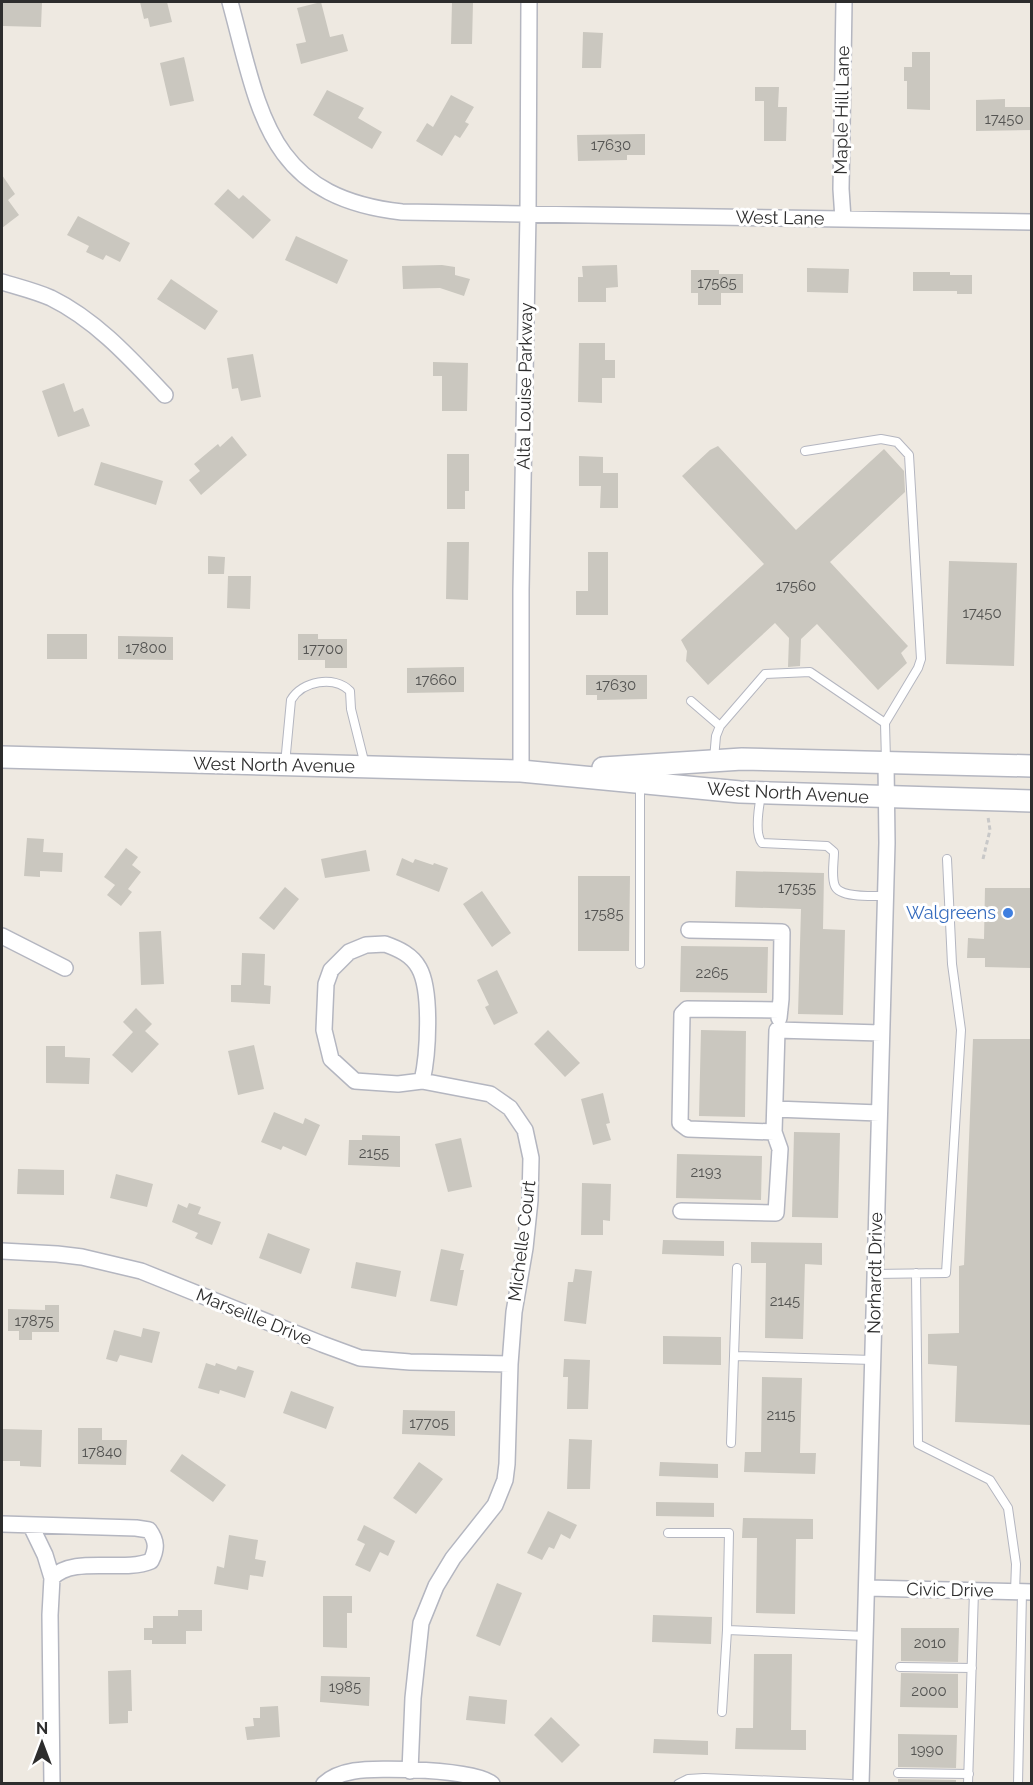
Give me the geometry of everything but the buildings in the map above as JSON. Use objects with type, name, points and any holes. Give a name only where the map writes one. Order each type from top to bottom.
[{"type":"main road","name":"West North Avenue","points":[[2,757],[640,774],[761,793],[1032,801]]},
{"type":"main road","name":"West North Avenue","points":[[640,774],[714,761],[742,759],[1032,766]]},
{"type":"street","name":"West Lane","points":[[230,2],[264,120],[280,150],[298,171],[318,186],[349,202],[402,212],[1032,222]]},
{"type":"street","name":"Alta Louise Parkway","points":[[521,771],[521,590],[528,214],[529,2]]},
{"type":"street","name":"Maple Hill Lane","points":[[843,219],[844,2]]},
{"type":"street","points":[[2,282],[51,298],[90,323],[116,343],[165,395]]},
{"type":"street","name":"Norhardt Drive","points":[[861,1784],[885,896],[886,763]]},
{"type":"street","points":[[681,1211],[776,1213],[780,1149],[774,1131],[782,932],[689,930]]},
{"type":"street","points":[[2,936],[64,968]]},
{"type":"street","name":"Michelle Court","points":[[410,1771],[413,1698],[422,1623],[436,1586],[453,1558],[495,1505],[505,1480],[514,1312],[525,1248],[531,1158],[525,1130],[510,1108],[490,1094],[422,1081],[398,1084],[355,1081],[331,1059],[324,1030],[326,984],[331,970],[349,952],[366,945],[385,944],[402,950],[419,967],[425,984],[427,1010],[427,1062],[422,1081]]},
{"type":"street","points":[[774,1131],[688,1129],[680,1123],[682,1014],[687,1008],[780,1011]]},
{"type":"street","points":[[777,1030],[881,1033]]},
{"type":"street","points":[[775,1109],[879,1113]]},
{"type":"street","name":"Marseille Drive","points":[[2,1251],[82,1257],[141,1270],[360,1358],[388,1361],[510,1364]]},
{"type":"street","points":[[2,1524],[136,1528],[148,1530],[154,1538],[156,1551],[152,1561],[140,1566],[70,1568],[57,1571],[52,1578]]},
{"type":"street","points":[[31,1526],[52,1578],[50,1615],[51,1784]]},
{"type":"street","name":"Civic Drive","points":[[868,1588],[1023,1592]]},
{"type":"street","points":[[324,1784],[334,1776],[356,1771],[410,1771],[473,1776],[488,1780],[492,1784]]},
{"type":"lane","points":[[805,450],[881,439],[897,442],[909,455],[921,658],[918,668],[885,723],[886,763]]},
{"type":"lane","points":[[714,761],[716,736],[720,726],[765,674],[810,672],[885,723]]},
{"type":"lane","points":[[285,765],[291,700],[295,693],[309,684],[331,683],[346,687],[350,691],[356,732],[365,767]]},
{"type":"lane","points":[[691,701],[720,726]]},
{"type":"lane","points":[[640,774],[640,964]]},
{"type":"lane","points":[[761,793],[758,833],[762,843],[827,846],[834,852],[834,883],[837,890],[843,894],[885,896]]},
{"type":"lane","points":[[874,1274],[946,1273],[961,1030],[952,964],[947,859]]},
{"type":"lane","points":[[731,1443],[737,1268]]},
{"type":"lane","points":[[916,1273],[918,1444],[990,1480],[1008,1508],[1016,1564],[1023,1592],[1018,1784]]},
{"type":"lane","points":[[734,1356],[873,1360]]},
{"type":"lane","points":[[668,1533],[729,1533],[722,1712]]},
{"type":"lane","points":[[968,1784],[974,1591]]},
{"type":"lane","points":[[727,1630],[866,1636]]},
{"type":"lane","points":[[900,1667],[972,1668]]},
{"type":"lane","points":[[898,1773],[969,1774]]},
{"type":"lane","points":[[678,1784],[688,1779],[704,1778],[851,1784]]},
{"type":"path","points":[[983,859],[990,830],[987,814]]},
{"type":"place","name":"Walgreens","points":[[1008,913]]}]
